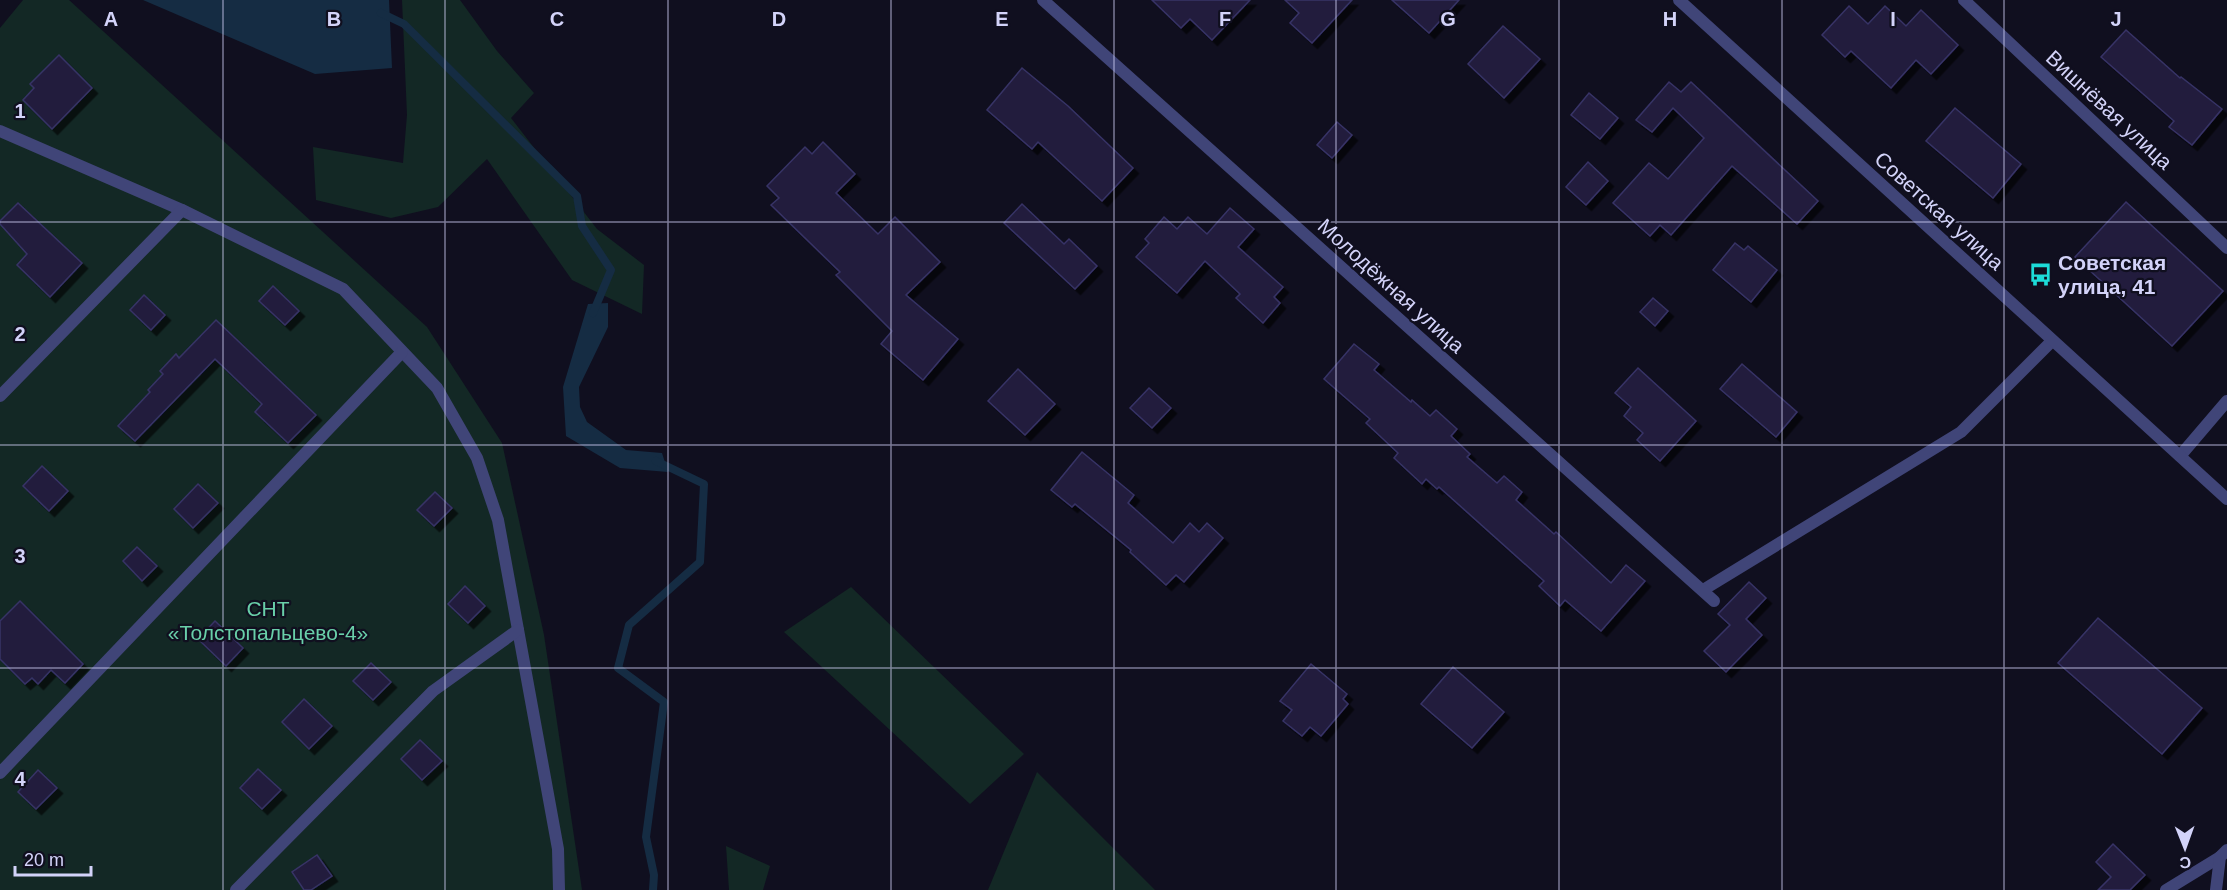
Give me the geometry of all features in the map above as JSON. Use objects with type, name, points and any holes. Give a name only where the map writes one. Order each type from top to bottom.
[{"type":"street","name":"Молодёжная улица","points":[[1043,0],[1714,601]]},
{"type":"street","name":"Советская улица","points":[[1679,0],[2227,499]]},
{"type":"street","name":"Вишнёвая улица","points":[[1964,0],[2227,248]]},
{"type":"street","points":[[0,131],[182,210],[343,289],[437,388],[477,458],[498,520],[558,849],[559,890]]},
{"type":"street","points":[[0,396],[182,210]]},
{"type":"street","points":[[1703,590],[1961,432],[2052,341]]},
{"type":"street","points":[[0,773],[402,352]]},
{"type":"street","points":[[2180,456],[2227,401]]},
{"type":"street","points":[[236,890],[433,691],[518,630]]},
{"type":"street","points":[[2166,890],[2224,854]]},
{"type":"street","points":[[2216,890],[2224,854]]},
{"type":"green space","name":"СНТ «Толстопальцево-4»","points":[[23,0],[69,0],[427,327],[502,443],[544,635],[582,890],[0,890],[0,28]]},
{"type":"green space","points":[[402,0],[460,0],[497,51],[534,93],[511,118],[597,229],[644,265],[642,314],[572,280],[487,159],[438,207],[391,218],[316,200],[313,147],[403,163],[407,115]]},
{"type":"green space","points":[[851,587],[1024,754],[970,804],[784,632]]},
{"type":"green space","points":[[1037,772],[1155,890],[988,890]]},
{"type":"green space","points":[[726,846],[770,866],[763,890],[729,890]]},
{"type":"water","points":[[143,0],[389,0],[392,68],[315,74]]},
{"type":"water","points":[[608,303],[608,327],[579,387],[580,407],[587,422],[626,450],[662,453],[668,472],[620,468],[566,436],[563,387],[588,304]]},
{"type":"building","points":[[1152,0],[1250,0],[1212,40],[1190,19],[1181,28]]},
{"type":"building","points":[[1285,0],[1352,0],[1312,43],[1290,23],[1299,13]]},
{"type":"building","points":[[1392,0],[1459,0],[1429,33]]},
{"type":"building","points":[[1849,6],[1868,24],[1885,6],[1906,26],[1921,10],[1958,45],[1931,74],[1916,60],[1891,88],[1851,51],[1845,57],[1822,35]]},
{"type":"building","points":[[1503,26],[1540,59],[1504,98],[1468,64]]},
{"type":"building","points":[[2126,30],[2180,78],[2222,109],[2192,145],[2169,127],[2174,121],[2101,57]]},
{"type":"building","points":[[59,55],[92,88],[52,129],[23,100],[34,88],[30,84]]},
{"type":"building","points":[[1022,68],[1068,106],[1133,168],[1102,201],[1038,142],[1032,149],[987,110]]},
{"type":"building","points":[[1669,82],[1681,92],[1691,82],[1818,201],[1797,224],[1732,166],[1671,235],[1660,225],[1650,236],[1613,203],[1649,163],[1668,179],[1704,138],[1673,108],[1652,132],[1636,120]]},
{"type":"building","points":[[1589,93],[1618,118],[1600,139],[1571,115]]},
{"type":"building","points":[[1955,108],[2021,164],[1993,198],[1926,141]]},
{"type":"building","points":[[1337,122],[1352,135],[1332,158],[1317,145]]},
{"type":"building","points":[[823,142],[855,174],[836,193],[878,234],[895,217],[940,262],[906,295],[958,339],[923,380],[881,344],[892,331],[836,275],[840,272],[771,205],[779,198],[767,186],[805,147],[812,154]]},
{"type":"building","points":[[1588,162],[1608,181],[1586,205],[1566,187]]},
{"type":"building","points":[[2126,202],[2223,291],[2172,346],[2075,257]]},
{"type":"building","points":[[18,203],[82,263],[50,297],[17,265],[27,254],[0,224],[0,221]]},
{"type":"building","points":[[1022,204],[1064,244],[1069,239],[1097,266],[1075,289],[1004,223]]},
{"type":"building","points":[[1230,208],[1254,229],[1238,247],[1283,287],[1274,297],[1280,303],[1263,323],[1236,298],[1240,294],[1205,261],[1177,293],[1136,257],[1149,243],[1145,239],[1164,217],[1177,229],[1188,217],[1207,234]]},
{"type":"building","points":[[1735,243],[1744,250],[1748,246],[1777,270],[1751,302],[1713,270]]},
{"type":"building","points":[[273,286],[299,311],[285,325],[259,301]]},
{"type":"building","points":[[144,295],[165,315],[151,330],[130,310]]},
{"type":"building","points":[[1653,298],[1668,311],[1655,326],[1640,312]]},
{"type":"building","points":[[216,320],[316,415],[288,443],[255,412],[262,404],[215,359],[135,441],[118,426],[150,392],[148,390],[163,374],[160,371],[176,354],[179,358]]},
{"type":"building","points":[[1354,344],[1379,364],[1374,370],[1411,402],[1412,400],[1430,416],[1436,410],[1457,429],[1451,436],[1470,454],[1467,457],[1497,483],[1504,476],[1522,492],[1516,500],[1554,534],[1556,532],[1611,583],[1626,565],[1645,581],[1601,631],[1565,600],[1560,606],[1539,586],[1544,581],[1439,487],[1437,489],[1426,479],[1422,484],[1394,458],[1398,453],[1366,423],[1370,419],[1324,379]]},
{"type":"building","points":[[1742,364],[1797,412],[1776,437],[1720,389]]},
{"type":"building","points":[[1638,368],[1696,421],[1660,461],[1637,440],[1643,433],[1624,416],[1631,407],[1615,393]]},
{"type":"building","points":[[1018,369],[1055,404],[1025,435],[988,401]]},
{"type":"building","points":[[1149,388],[1171,408],[1152,428],[1130,408]]},
{"type":"building","points":[[1082,452],[1134,495],[1128,503],[1173,543],[1190,523],[1199,532],[1207,523],[1223,538],[1184,582],[1176,575],[1166,585],[1130,552],[1131,550],[1075,504],[1072,507],[1051,490]]},
{"type":"building","points":[[42,466],[68,491],[49,511],[23,486]]},
{"type":"building","points":[[198,484],[218,503],[193,528],[174,509]]},
{"type":"building","points":[[435,492],[452,508],[434,526],[417,510]]},
{"type":"building","points":[[137,547],[157,566],[142,581],[123,561]]},
{"type":"building","points":[[1749,582],[1766,598],[1746,619],[1762,635],[1726,672],[1704,651],[1730,625],[1718,614]]},
{"type":"building","points":[[465,586],[485,606],[468,623],[448,604]]},
{"type":"building","points":[[20,601],[83,664],[65,683],[51,670],[38,684],[32,678],[25,684],[0,659],[0,621]]},
{"type":"building","points":[[2098,618],[2202,708],[2162,754],[2058,663]]},
{"type":"building","points":[[215,621],[243,648],[226,666],[198,639]]},
{"type":"building","points":[[371,663],[391,682],[373,700],[353,681]]},
{"type":"building","points":[[1311,664],[1347,694],[1343,699],[1348,704],[1321,736],[1310,727],[1302,736],[1283,721],[1292,710],[1280,701]]},
{"type":"building","points":[[1453,667],[1504,712],[1472,748],[1421,704]]},
{"type":"building","points":[[304,699],[332,726],[309,749],[282,722]]},
{"type":"building","points":[[420,740],[442,761],[422,780],[401,759]]},
{"type":"building","points":[[258,769],[281,790],[262,809],[240,788]]},
{"type":"building","points":[[38,770],[57,788],[36,809],[18,792]]},
{"type":"building","points":[[2113,844],[2145,875],[2130,890],[2098,890],[2111,877],[2096,862]]},
{"type":"building","points":[[317,855],[332,876],[311,890],[304,890],[292,872]]},
{"type":"waterway","points":[[381,13],[404,24],[577,196],[582,226],[611,270],[593,313]]},
{"type":"waterway","points":[[653,890],[654,875],[646,837],[664,702],[618,668],[629,625],[700,562],[704,484],[656,461]]},
{"type":"place","name":"Советская улица, 41","points":[[2040,275]]}]
